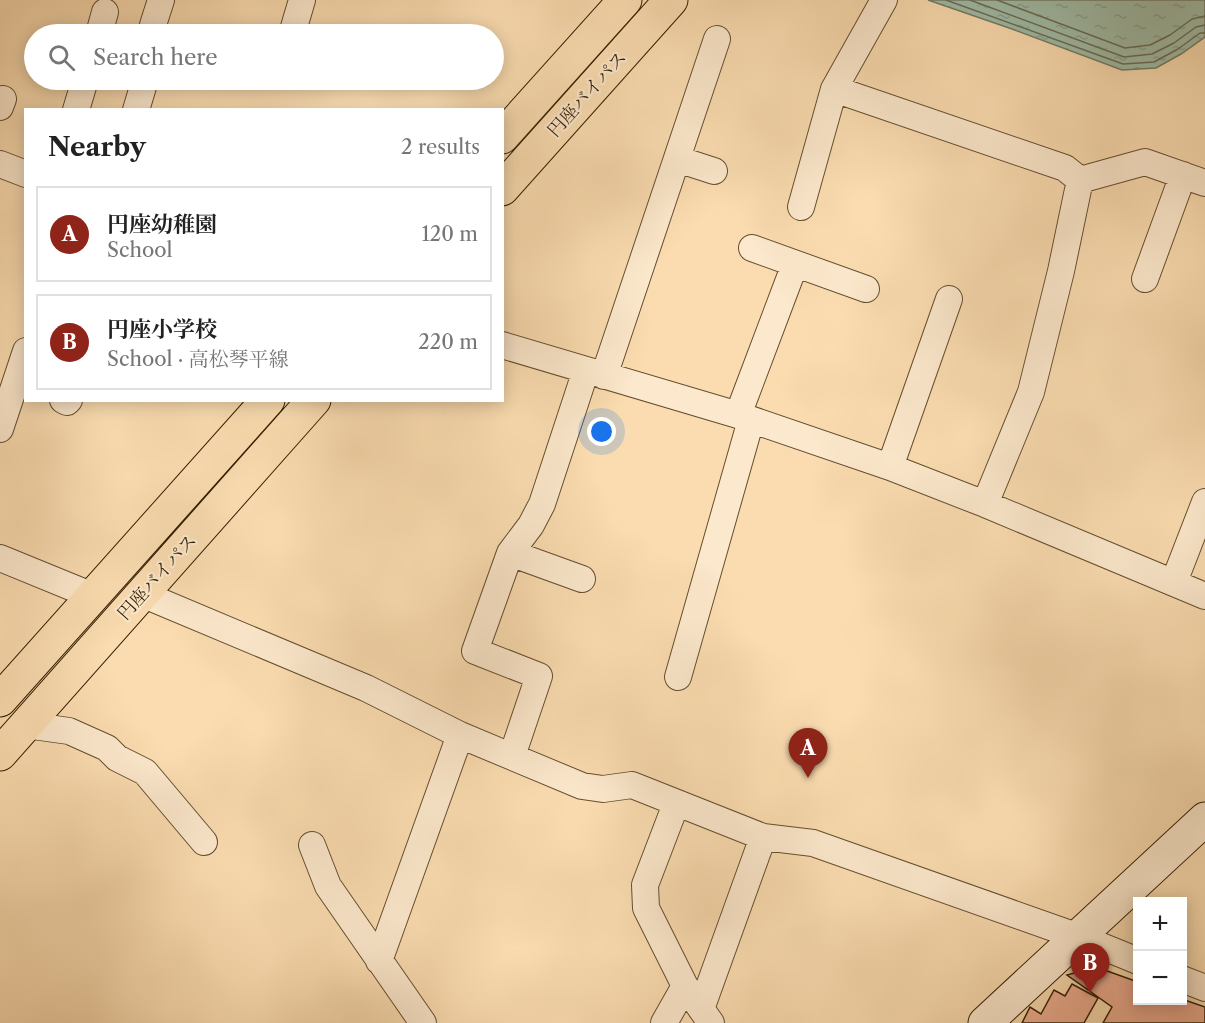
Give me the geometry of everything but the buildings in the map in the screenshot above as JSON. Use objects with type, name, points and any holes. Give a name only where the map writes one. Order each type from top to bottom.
[{"type":"highway","name":"円座バイパス","points":[[504,135],[625,0]]},
{"type":"highway","name":"円座バイパス","points":[[504,187],[671,0]]},
{"type":"highway","name":"円座バイパス","points":[[0,700],[266,402]]},
{"type":"highway","name":"円座バイパス","points":[[0,754],[312,402]]},
{"type":"main road","points":[[985,1023],[1205,819]]},
{"type":"street","points":[[153,24],[161,0]]},
{"type":"street","points":[[295,24],[302,0]]},
{"type":"street","points":[[801,207],[834,90],[884,0]]},
{"type":"street","points":[[512,756],[539,676],[475,651],[510,553],[531,525],[542,504],[595,373],[676,159],[717,39]]},
{"type":"street","points":[[77,108],[82,90]]},
{"type":"street","points":[[137,108],[142,90]]},
{"type":"street","points":[[834,90],[1065,168],[1080,180]]},
{"type":"street","points":[[676,159],[714,171]]},
{"type":"street","points":[[1080,180],[1145,162],[1194,179],[1145,279]]},
{"type":"street","points":[[0,164],[24,173]]},
{"type":"street","points":[[985,504],[1031,392],[1061,271],[1080,180]]},
{"type":"street","points":[[752,248],[866,289]]},
{"type":"street","points":[[678,677],[744,418],[795,264]]},
{"type":"street","points":[[890,467],[949,299]]},
{"type":"street","points":[[504,346],[744,418],[890,467],[1205,596]]},
{"type":"street","points":[[0,429],[20,384],[24,362]]},
{"type":"street","points":[[1174,582],[1205,502]]},
{"type":"street","points":[[510,553],[582,579]]},
{"type":"street","points":[[0,558],[93,596]]},
{"type":"street","points":[[142,594],[366,688],[460,735],[582,786],[603,789],[632,785],[763,837],[813,843],[1079,937],[1133,959]]},
{"type":"street","points":[[26,725],[69,731],[107,748],[117,758],[145,772],[204,842]]},
{"type":"street","points":[[379,961],[460,735]]},
{"type":"street","points":[[676,804],[645,885],[646,908],[685,986],[706,1016]]},
{"type":"street","points":[[706,1016],[763,837]]},
{"type":"street","points":[[312,845],[328,886],[423,1023]]},
{"type":"street","points":[[1187,981],[1205,988]]},
{"type":"street","points":[[664,1023],[685,986]]},
{"type":"water","points":[[928,0],[1205,0],[1205,37],[1156,68],[1122,70]]},
{"type":"place","name":"円座幼稚園","points":[[808,778]]},
{"type":"place","name":"円座小学校","points":[[1090,993]]}]
